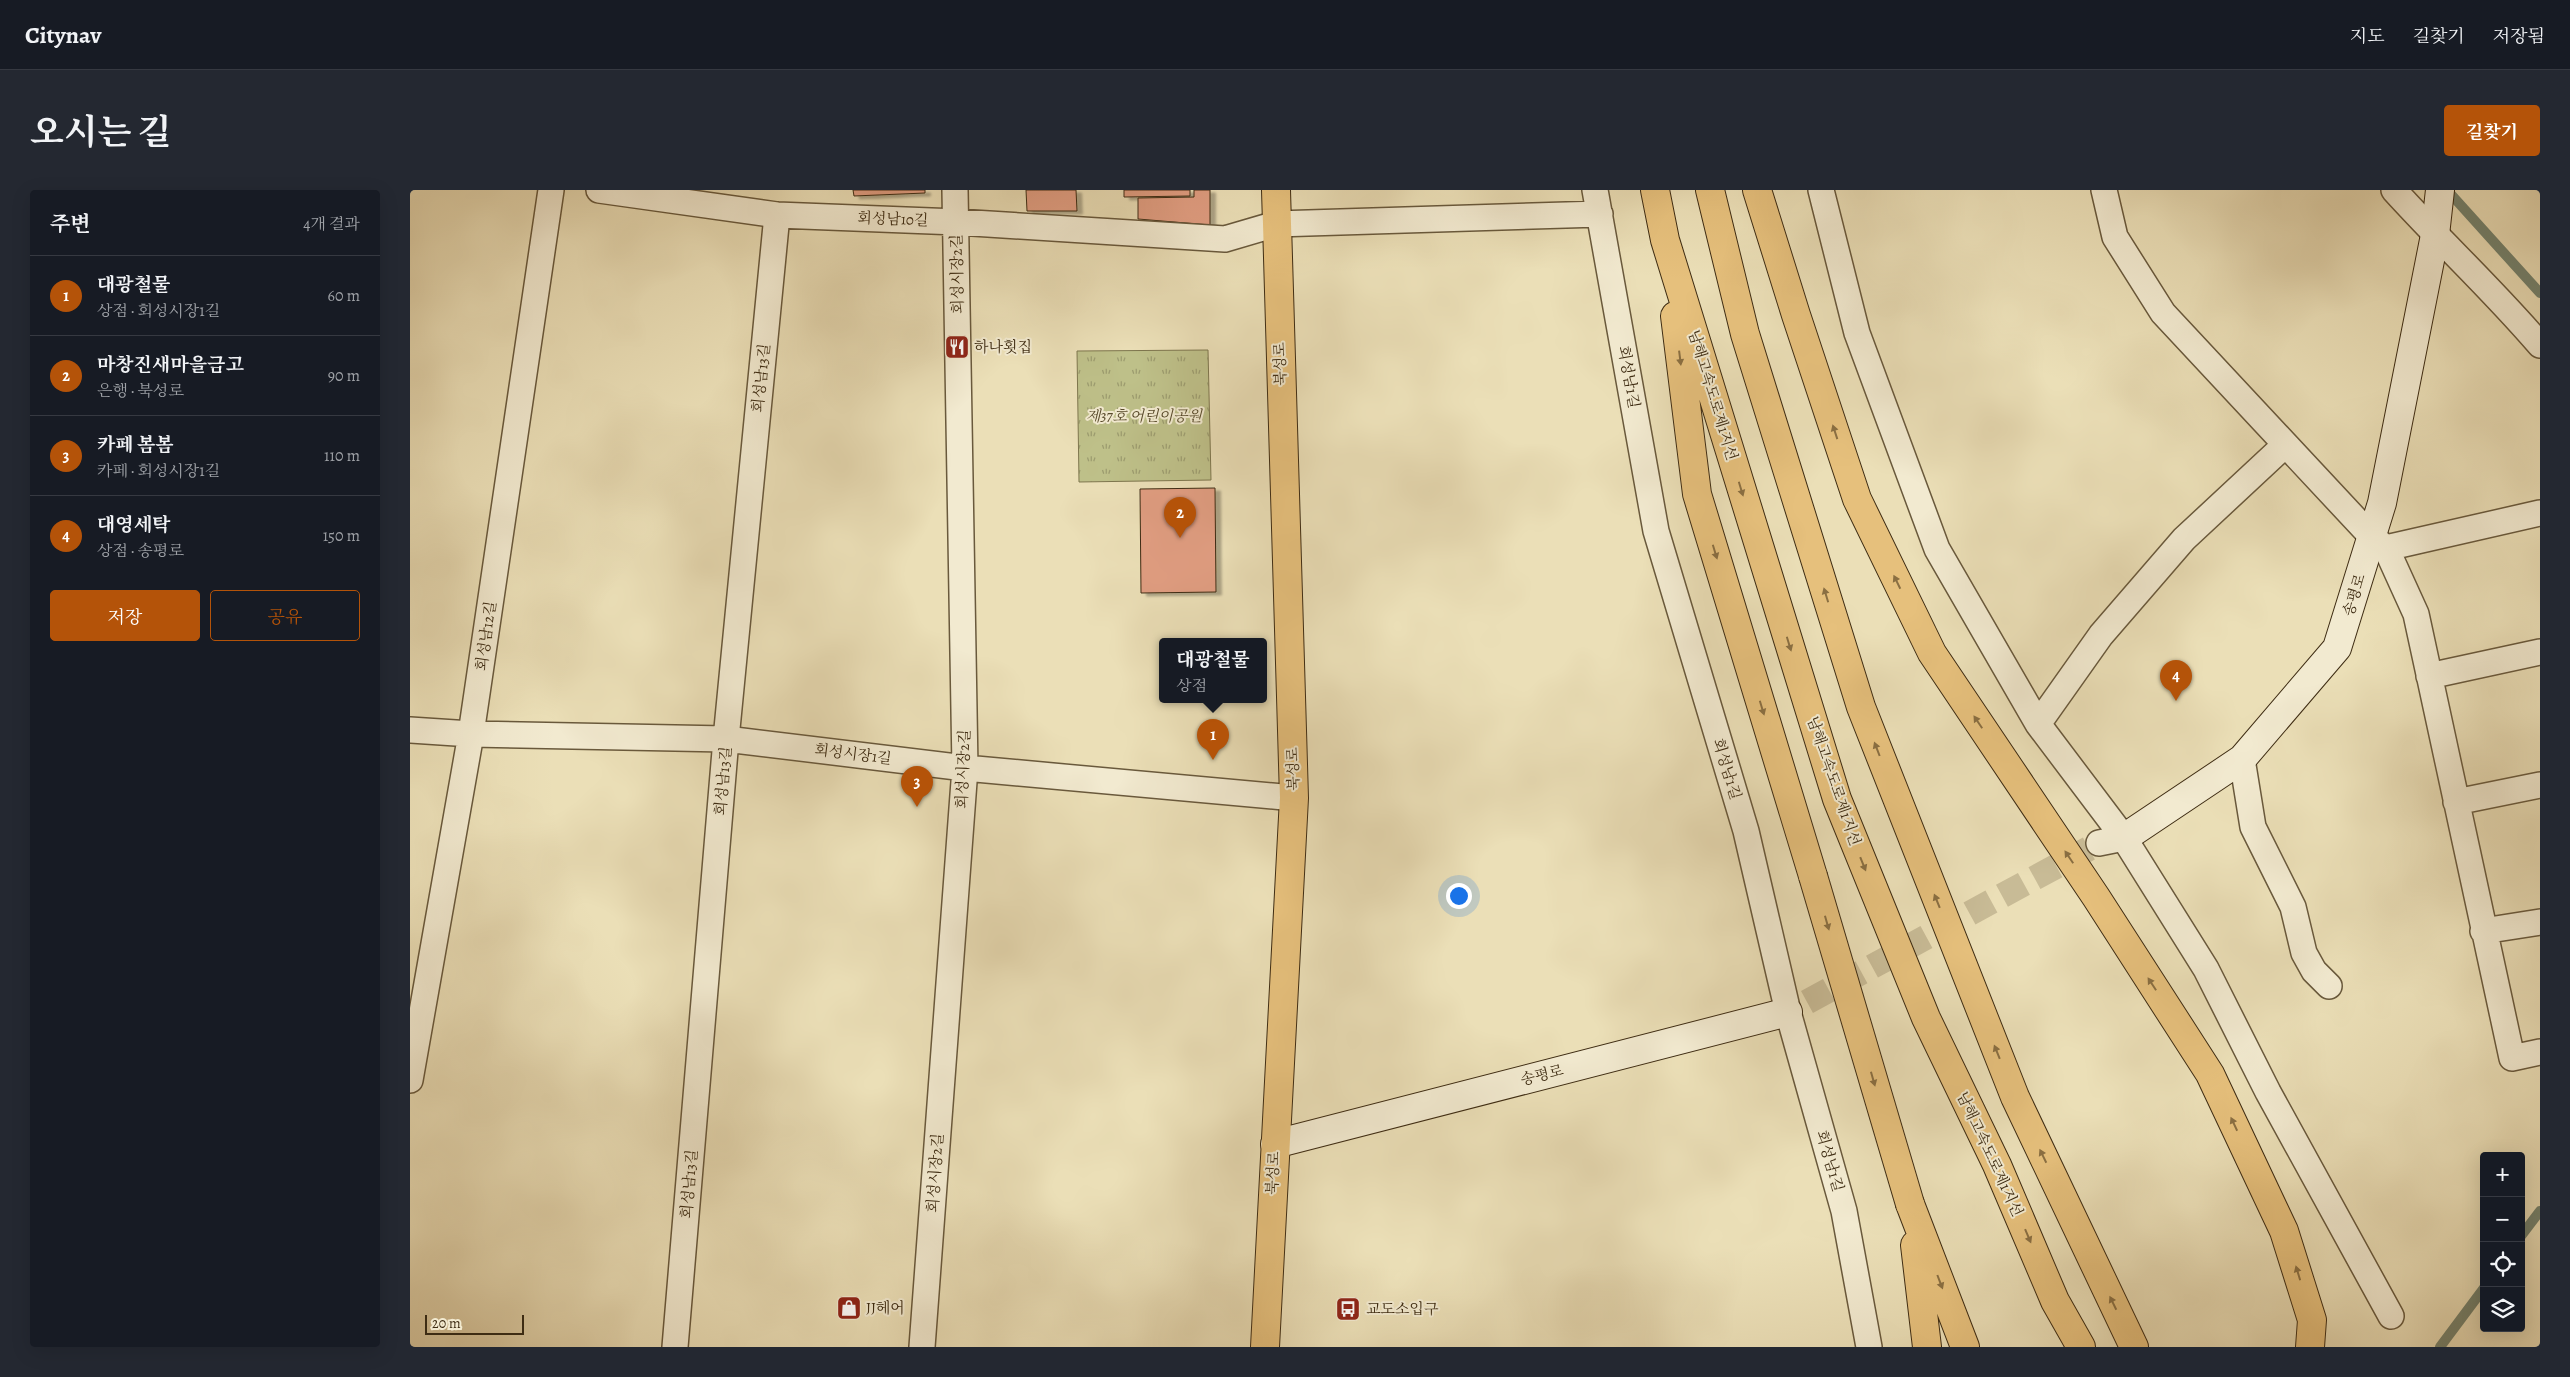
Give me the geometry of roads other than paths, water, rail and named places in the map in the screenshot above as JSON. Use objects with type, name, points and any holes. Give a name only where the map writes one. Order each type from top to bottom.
[{"type":"main road","name":"북성로","points":[[1265,1347],[1294,798],[1276,190]]},
{"type":"main road","name":"남해고속도로제1지선","points":[[1655,190],[1666,240],[1837,799],[1926,1018],[1998,1165],[2055,1300],[2081,1347]]},
{"type":"main road","points":[[1710,190],[1745,334],[1861,707],[2015,1097],[2134,1347]]},
{"type":"main road","points":[[1757,190],[1857,499],[1932,653],[2096,897],[2210,1074],[2284,1231],[2312,1320],[2310,1347]]},
{"type":"main road","name":"송평로","points":[[2111,840],[2242,759],[2337,648],[2379,542],[2382,504],[2435,234],[2440,190]]},
{"type":"main road","points":[[1666,240],[1697,494],[1910,1204],[1965,1347]]},
{"type":"main road","name":"송평로","points":[[1275,1144],[1797,1007]]},
{"type":"main road","points":[[1910,1204],[1927,1347]]},
{"type":"street","name":"회성남12길","points":[[410,1080],[471,734],[551,190]]},
{"type":"street","name":"회성남10길","points":[[599,190],[777,215],[957,222],[1225,239],[1276,224],[1598,202]]},
{"type":"street","name":"회성시장2길","points":[[922,1347],[965,768],[955,190]]},
{"type":"street","points":[[1821,190],[1857,333],[1937,549],[2038,724],[2111,840],[2206,968],[2268,1092],[2391,1316]]},
{"type":"street","points":[[2104,190],[2115,237],[2163,313],[2285,445],[2379,542],[2414,609],[2512,1058],[2540,1052]]},
{"type":"street","points":[[2394,190],[2509,309],[2540,345]]},
{"type":"street","name":"회성남1길","points":[[1598,202],[1656,531],[1797,1007],[1844,1211],[1869,1347]]},
{"type":"street","name":"회성남13길","points":[[676,1347],[726,739],[777,215]]},
{"type":"street","points":[[2038,724],[2101,635],[2184,539],[2285,445]]},
{"type":"street","points":[[2379,542],[2540,513]]},
{"type":"street","points":[[2429,676],[2540,652]]},
{"type":"street","name":"회성시장1길","points":[[410,730],[471,734],[726,739],[965,768],[1294,798]]},
{"type":"street","points":[[2242,759],[2253,827],[2293,906],[2304,953],[2314,971],[2329,986]]},
{"type":"street","points":[[2456,802],[2540,785]]},
{"type":"street","points":[[2483,932],[2540,922]]},
{"type":"waterway","points":[[2447,190],[2540,293]]},
{"type":"waterway","points":[[2525,1231],[2540,1211]]},
{"type":"waterway","points":[[2440,1347],[2480,1293]]},
{"type":"tunnel","points":[[1807,1002],[2099,843]]},
{"type":"place","name":"하나횟집","points":[[957,347]]},
{"type":"place","name":"마창진새마을금고","points":[[1180,538]]},
{"type":"place","name":"대영세탁","points":[[2176,701]]},
{"type":"place","name":"대광철물","points":[[1213,760]]},
{"type":"place","name":"카페 봄봄","points":[[917,807]]},
{"type":"place","name":"JJ헤어","points":[[849,1308]]},
{"type":"place","name":"교도소입구","points":[[1348,1309]]},
{"type":"park label","name":"제37호 어린이공원","points":[[1144,416]]}]
